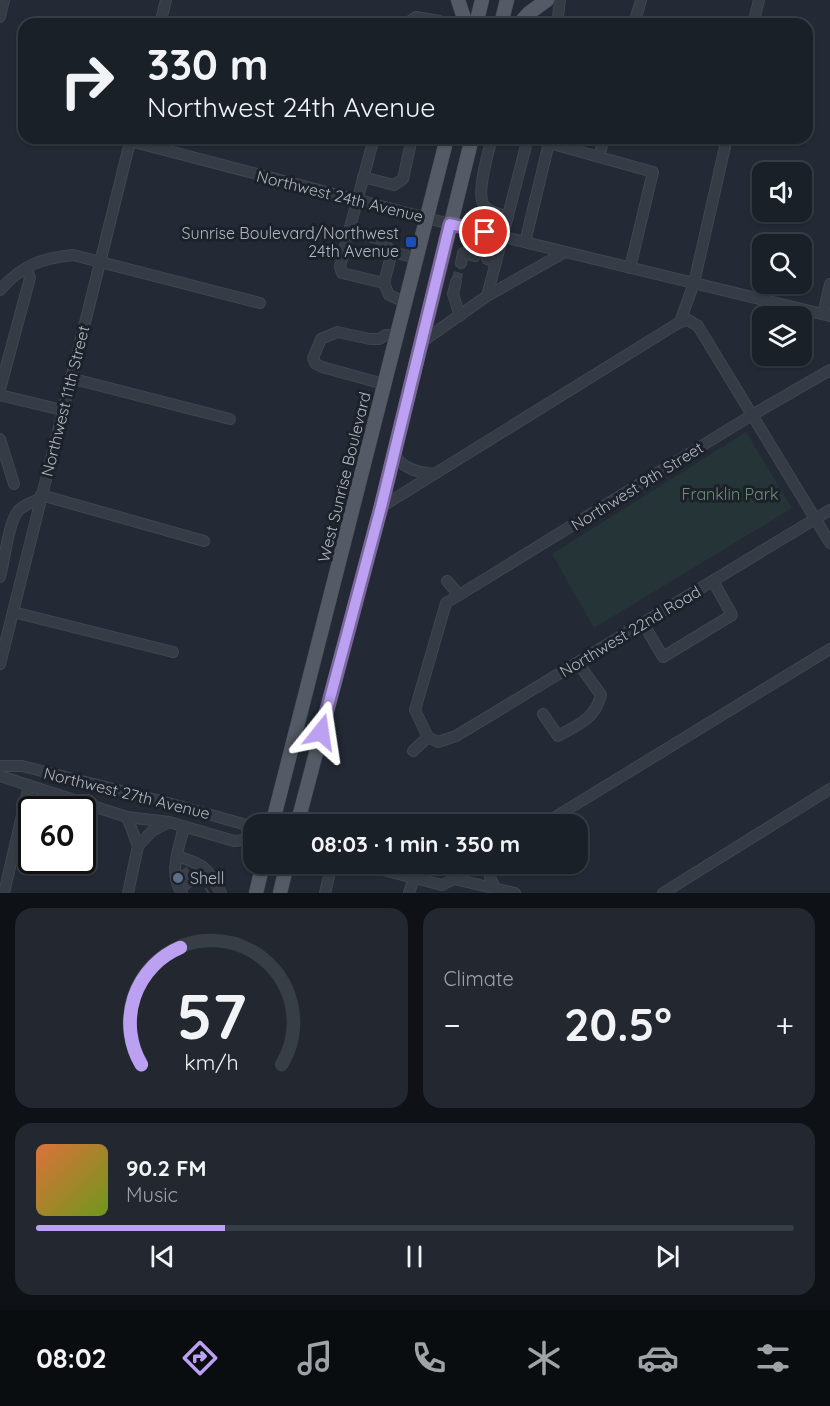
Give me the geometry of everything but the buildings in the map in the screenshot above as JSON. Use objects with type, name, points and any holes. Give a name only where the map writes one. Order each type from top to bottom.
[{"type":"main road","points":[[458,0],[464,18]]},
{"type":"main road","points":[[478,18],[482,0]]},
{"type":"main road","points":[[502,18],[507,0]]},
{"type":"main road","points":[[525,18],[547,0]]},
{"type":"main road","name":"West Sunrise Boulevard","points":[[275,814],[446,144]]},
{"type":"main road","points":[[300,814],[381,507],[470,144]]},
{"type":"main road","points":[[256,893],[261,874]]},
{"type":"main road","points":[[280,893],[285,874]]},
{"type":"street","points":[[0,17],[4,0]]},
{"type":"street","points":[[162,18],[166,0]]},
{"type":"street","points":[[558,18],[560,0]]},
{"type":"street","points":[[636,18],[640,0]]},
{"type":"street","points":[[754,18],[759,0]]},
{"type":"street","name":"Northwest 11th Street","points":[[1,658],[130,144]]},
{"type":"street","name":"Northwest 24th Avenue","points":[[146,144],[450,224],[630,268],[692,288],[826,315]]},
{"type":"street","points":[[372,144],[340,267],[342,273],[384,283]]},
{"type":"street","points":[[363,177],[394,185],[403,179],[411,144]]},
{"type":"street","points":[[490,144],[485,166],[482,195],[484,205],[491,211],[508,217]]},
{"type":"street","points":[[487,296],[492,260],[503,236],[526,144]]},
{"type":"street","points":[[525,242],[549,144]]},
{"type":"street","points":[[553,144],[653,172],[630,268]]},
{"type":"street","points":[[599,157],[602,144]]},
{"type":"street","points":[[726,144],[692,288],[690,323],[752,415],[830,543]]},
{"type":"street","points":[[349,231],[380,239],[392,252],[417,258]]},
{"type":"street","points":[[392,252],[384,283],[388,295],[405,302]]},
{"type":"street","points":[[423,341],[487,296],[565,252]]},
{"type":"street","points":[[460,263],[463,253],[475,256]]},
{"type":"street","points":[[0,290],[11,277],[26,268],[51,257],[72,255],[260,303]]},
{"type":"street","points":[[0,389],[30,278],[26,268]]},
{"type":"street","points":[[456,282],[453,294],[460,316]]},
{"type":"street","points":[[826,315],[830,284]]},
{"type":"street","points":[[690,323],[692,288]]},
{"type":"street","points":[[381,507],[690,323]]},
{"type":"street","points":[[384,384],[322,367],[316,364],[313,358],[321,339],[337,332],[370,339],[397,335]]},
{"type":"street","name":"Northwest 9th Street","points":[[428,737],[415,710],[446,603],[752,415],[830,370]]},
{"type":"street","points":[[70,378],[230,419]]},
{"type":"street","points":[[0,395],[62,410]]},
{"type":"street","points":[[0,439],[14,484]]},
{"type":"street","points":[[394,454],[399,463],[420,472],[434,474]]},
{"type":"street","points":[[0,578],[13,519],[19,510],[41,497],[204,542]]},
{"type":"street","name":"Northwest 22nd Road","points":[[428,737],[438,742],[456,736],[830,510]]},
{"type":"street","points":[[447,581],[459,596]]},
{"type":"street","points":[[643,623],[663,657],[732,615],[713,581]]},
{"type":"street","points":[[13,612],[173,652]]},
{"type":"street","points":[[560,814],[830,649]]},
{"type":"street","points":[[543,714],[558,735],[585,721],[598,709],[602,695],[578,663]]},
{"type":"street","points":[[413,751],[428,737]]},
{"type":"street","name":"Northwest 27th Avenue","points":[[0,766],[22,766],[243,824]]},
{"type":"street","name":"Northwest 27th Avenue","points":[[0,776],[128,817],[169,822],[234,841],[243,840]]},
{"type":"street","points":[[4,893],[29,785]]},
{"type":"street","points":[[663,893],[830,789]]},
{"type":"street","points":[[128,817],[138,846],[128,893]]},
{"type":"street","points":[[138,846],[153,831],[169,822]]},
{"type":"street","points":[[180,885],[174,872],[184,826]]},
{"type":"street","points":[[177,856],[201,870],[215,890]]},
{"type":"street","points":[[326,893],[331,874]]},
{"type":"street","points":[[398,874],[445,889],[460,874]]},
{"type":"street","points":[[490,874],[495,888]]},
{"type":"street","points":[[409,893],[414,878]]},
{"type":"street","points":[[454,879],[515,893]]},
{"type":"green space","name":"Franklin Park","points":[[746,432],[792,508],[594,628],[552,554]]},
{"type":"tunnel","points":[[456,282],[461,263]]},
{"type":"tunnel","points":[[181,876],[194,868]]},
{"type":"tunnel","points":[[185,886],[200,876]]},
{"type":"place","name":"Sunrise Boulevard/Northwest 24th Avenue","points":[[411,242]]},
{"type":"place","name":"Shell","points":[[178,878]]},
{"type":"route","points":[[321,732],[381,507],[450,224],[485,232]]}]
